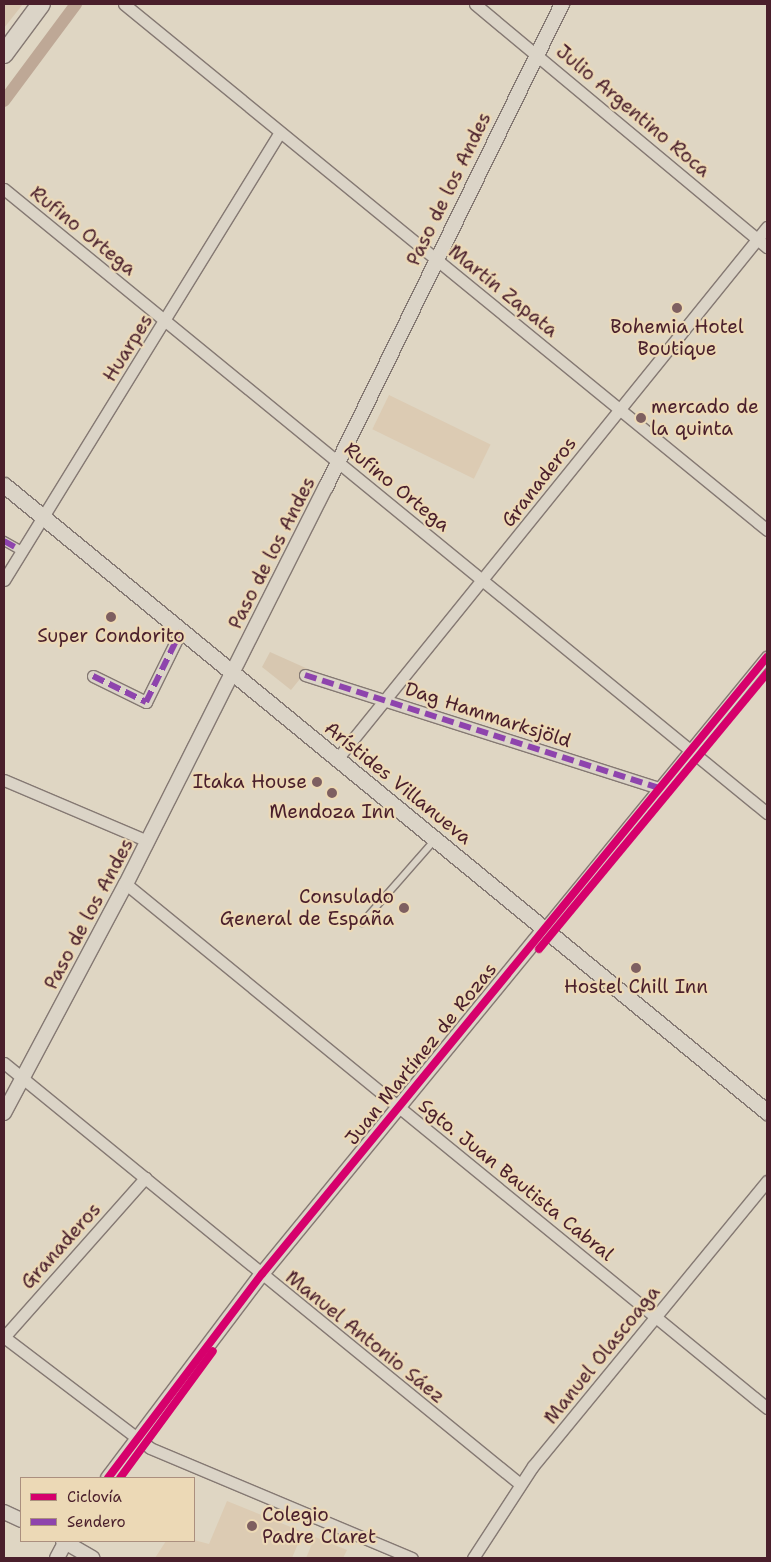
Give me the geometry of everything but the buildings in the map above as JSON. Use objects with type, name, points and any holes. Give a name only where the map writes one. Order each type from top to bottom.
[{"type":"main road","points":[[4,54],[41,4]]},
{"type":"main road","name":"Arístides Villanueva","points":[[4,485],[767,1112]]},
{"type":"street","name":"Martín Zapata","points":[[124,4],[767,530]]},
{"type":"street","name":"Julio Argentino Roca","points":[[475,4],[767,247]]},
{"type":"street","name":"Paso de los Andes","points":[[4,1113],[148,841],[338,462],[562,4]]},
{"type":"street","name":"Huarpes","points":[[4,580],[20,550],[43,517],[165,321],[280,132]]},
{"type":"street","name":"Rufino Ortega","points":[[4,189],[767,813]]},
{"type":"street","name":"Granaderos","points":[[337,759],[767,227]]},
{"type":"street","points":[[4,542],[20,550]]},
{"type":"street","points":[[93,676],[146,702],[181,630]]},
{"type":"street","name":"Juan Martínez de Rozas","points":[[109,1477],[136,1438],[262,1274],[767,657]]},
{"type":"street","name":"Dag Hammarksjöld","points":[[305,675],[660,788]]},
{"type":"street","points":[[4,780],[148,841]]},
{"type":"street","name":"Sgto. Juan Bautista Cabral","points":[[126,884],[767,1408]]},
{"type":"street","name":"Manuel Antonio Sáez","points":[[4,1063],[520,1484]]},
{"type":"street","name":"Granaderos","points":[[4,1337],[145,1178]]},
{"type":"street","name":"Manuel Olascoaga","points":[[473,1558],[520,1484],[767,1181]]},
{"type":"street","points":[[4,1337],[136,1438],[158,1452],[412,1558]]},
{"type":"street","points":[[4,1512],[20,1520]]},
{"type":"street","points":[[57,1558],[65,1542]]},
{"type":"street","points":[[67,1542],[93,1558]]},
{"type":"lane","points":[[362,923],[435,839]]},
{"type":"shaded area","points":[[4,4],[23,4],[4,28]]},
{"type":"shaded area","points":[[389,395],[491,445],[474,479],[372,429]]},
{"type":"shaded area","points":[[270,652],[308,669],[291,690],[262,667]]},
{"type":"shaded area","name":"Colegio Padre Claret","points":[[227,1501],[303,1532],[292,1558],[155,1558],[165,1542],[195,1542],[195,1540],[209,1544]]},
{"type":"shaded area","name":"Colegio Padre Claret","points":[[315,1537],[347,1550],[343,1558],[306,1558]]},
{"type":"waterway","points":[[4,101],[76,4]]},
{"type":"marked path","points":[[4,541],[20,550]]},
{"type":"marked path","points":[[93,676],[146,702],[181,631]]},
{"type":"marked path","points":[[305,675],[660,788]]},
{"type":"cycle path","points":[[109,1477],[262,1274],[767,657]]},
{"type":"cycle path","points":[[539,949],[767,673]]},
{"type":"cycle path","points":[[121,1477],[213,1351]]},
{"type":"place","name":"Bohemia Hotel Boutique","points":[[677,308]]},
{"type":"place","name":"mercado de la quinta","points":[[641,418]]},
{"type":"place","name":"Super Condorito","points":[[111,617]]},
{"type":"place","name":"Itaka House","points":[[317,782]]},
{"type":"place","name":"Mendoza Inn","points":[[332,793]]},
{"type":"place","name":"Consulado General de España","points":[[404,908]]},
{"type":"place","name":"Hostel Chill Inn","points":[[636,968]]},
{"type":"place","name":"Colegio Padre Claret","points":[[252,1526]]}]
